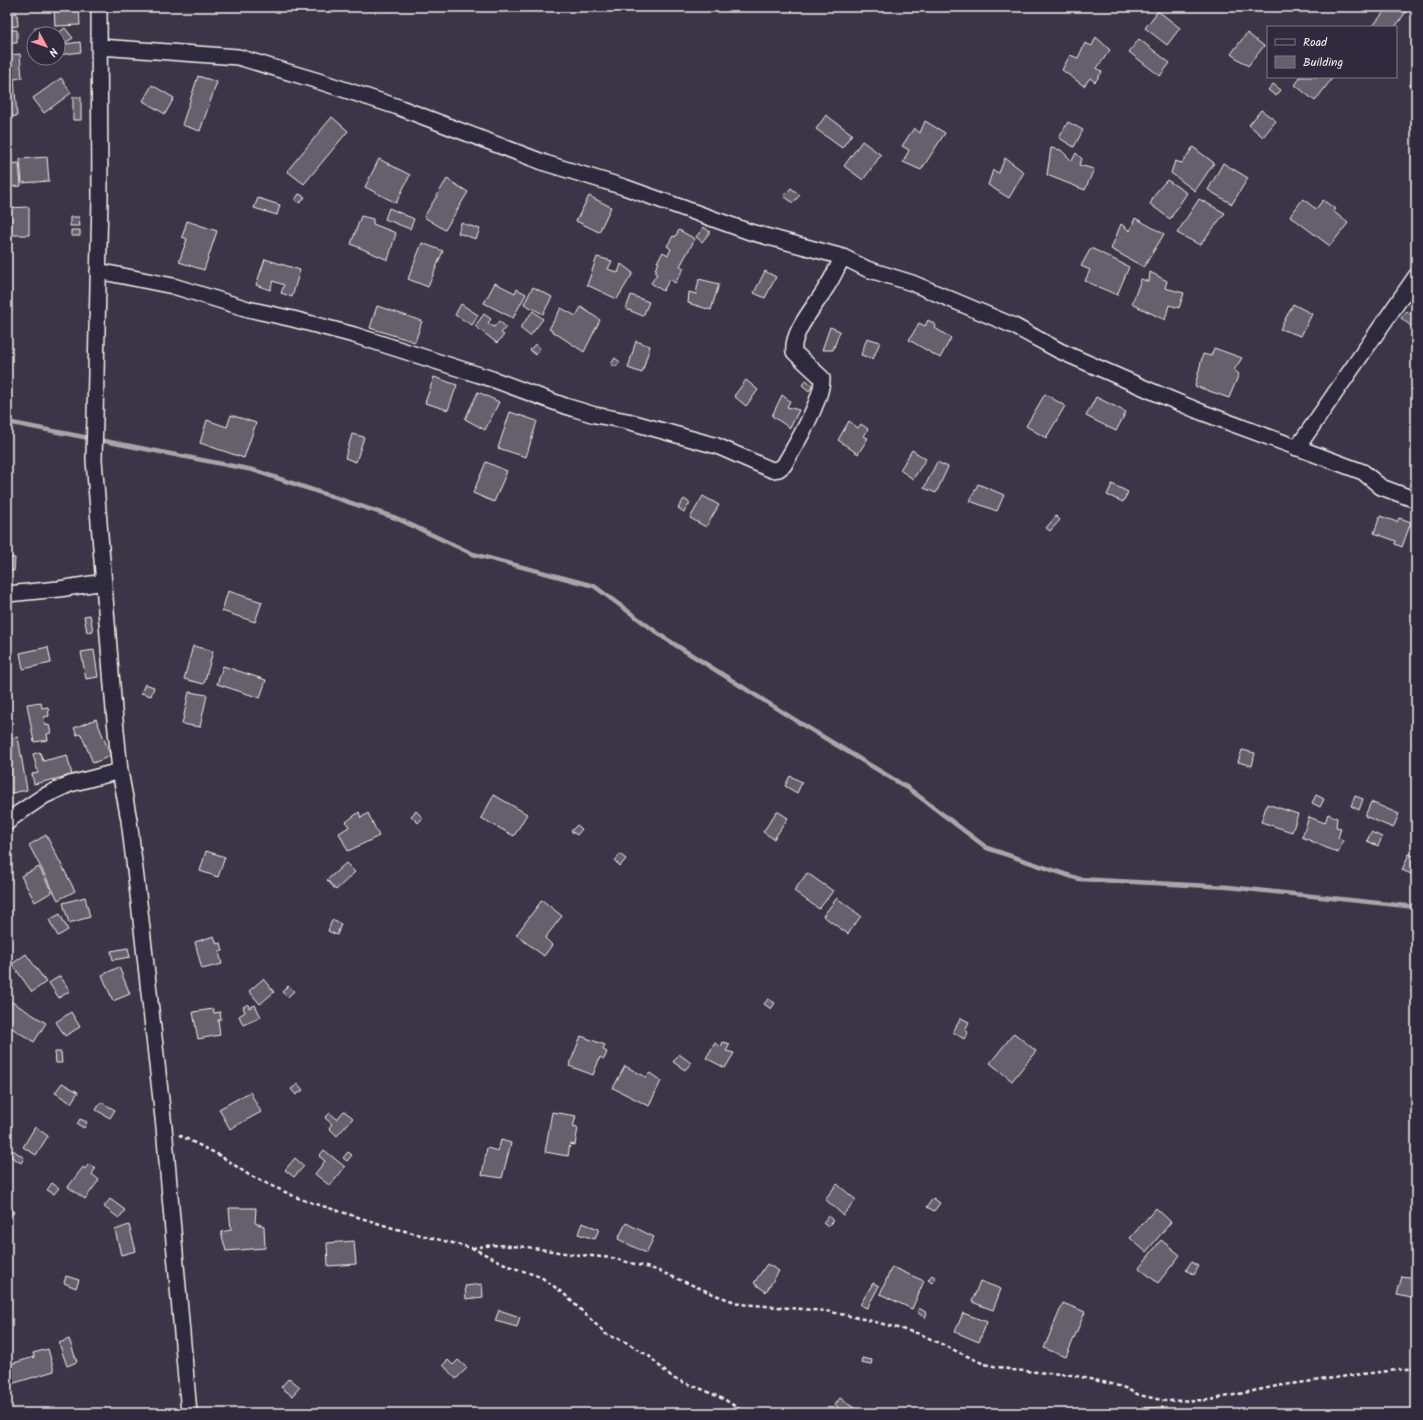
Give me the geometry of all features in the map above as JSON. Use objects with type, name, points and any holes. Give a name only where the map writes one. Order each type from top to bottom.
[{"type":"street","points":[[100,7],[100,198],[94,460],[120,771],[131,835],[164,1127],[189,1413]]},
{"type":"street","points":[[100,47],[238,57],[398,107],[544,163],[624,187],[750,232],[843,257],[867,268],[912,283],[1014,326],[1060,351],[1168,399],[1363,472],[1381,487],[1416,500]]},
{"type":"street","points":[[98,271],[173,286],[248,309],[354,335],[492,379],[564,406],[595,415],[628,421],[716,446],[772,470],[779,469],[784,464],[817,403],[822,385],[822,378],[794,352],[794,340],[806,318],[827,287],[843,257]]},
{"type":"street","points":[[1296,448],[1416,276]]},
{"type":"street","points":[[7,594],[59,589],[104,582]]},
{"type":"street","points":[[7,823],[13,817],[44,796],[70,784],[120,771]]},
{"type":"path","points":[[164,1127],[221,1156],[249,1175],[300,1199],[386,1226],[472,1248],[511,1267],[541,1277],[563,1293],[607,1335],[624,1341],[649,1356],[672,1378],[727,1400],[745,1413]]},
{"type":"path","points":[[472,1248],[494,1245],[526,1247],[571,1254],[612,1258],[657,1270],[718,1296],[741,1304],[826,1312],[868,1320],[920,1334],[984,1364],[1013,1370],[1072,1375],[1112,1384],[1125,1388],[1139,1395],[1166,1401],[1210,1400],[1277,1386],[1416,1368]]},
{"type":"building","points":[[7,7],[16,7],[17,9],[7,10]]},
{"type":"building","points":[[54,7],[79,7],[80,25],[55,26]]},
{"type":"building","points":[[1388,7],[1399,7],[1406,12],[1396,26],[1373,26]]},
{"type":"building","points":[[1158,11],[1180,28],[1167,45],[1145,28]]},
{"type":"building","points":[[17,13],[18,26],[7,27],[7,14]]},
{"type":"building","points":[[66,29],[73,38],[66,42]]},
{"type":"building","points":[[7,30],[17,30],[17,43],[7,43]]},
{"type":"building","points":[[1247,33],[1264,46],[1248,66],[1231,54]]},
{"type":"building","points":[[1096,37],[1110,50],[1097,68],[1102,72],[1095,82],[1090,78],[1084,86],[1062,70],[1070,55],[1078,58],[1085,43],[1092,46]]},
{"type":"building","points":[[1139,39],[1170,63],[1160,76],[1129,52]]},
{"type":"building","points":[[80,42],[81,52],[66,54],[66,44]]},
{"type":"building","points":[[20,54],[22,78],[14,79],[17,116],[7,117],[7,55]]},
{"type":"building","points":[[198,76],[217,82],[200,131],[182,125]]},
{"type":"building","points":[[1416,77],[1416,92],[1409,86]]},
{"type":"building","points":[[61,78],[71,93],[44,113],[33,98]]},
{"type":"building","points":[[1300,78],[1332,78],[1315,101],[1295,85]]},
{"type":"building","points":[[1273,84],[1281,90],[1276,96],[1268,90]]},
{"type":"building","points":[[152,85],[174,98],[165,114],[143,101]]},
{"type":"building","points":[[73,97],[81,97],[81,120],[73,120]]},
{"type":"building","points":[[1261,110],[1276,121],[1263,137],[1249,125]]},
{"type":"building","points":[[826,115],[852,134],[842,148],[816,129]]},
{"type":"building","points":[[332,117],[348,131],[304,184],[287,171]]},
{"type":"building","points":[[925,121],[945,133],[921,170],[903,162],[909,150],[902,146],[914,128],[920,133]]},
{"type":"building","points":[[1068,122],[1083,130],[1074,147],[1059,138]]},
{"type":"building","points":[[862,141],[881,155],[863,180],[844,166]]},
{"type":"building","points":[[1193,147],[1214,163],[1195,191],[1171,173],[1175,161],[1182,163]]},
{"type":"building","points":[[1051,148],[1061,150],[1072,161],[1076,153],[1082,159],[1079,165],[1094,169],[1085,190],[1047,175]]},
{"type":"building","points":[[47,157],[49,181],[22,183],[20,159]]},
{"type":"building","points":[[1005,158],[1024,172],[1009,198],[988,185],[993,170],[999,173]]},
{"type":"building","points":[[379,159],[410,175],[396,203],[365,187]]},
{"type":"building","points":[[19,163],[21,186],[7,187],[7,164]]},
{"type":"building","points":[[1223,163],[1248,178],[1232,204],[1208,190]]},
{"type":"building","points":[[447,179],[468,192],[445,230],[424,217]]},
{"type":"building","points":[[1167,180],[1187,193],[1170,219],[1150,204],[1157,191]]},
{"type":"building","points":[[791,188],[800,195],[793,203],[784,196]]},
{"type":"building","points":[[299,194],[305,197],[300,203],[295,200]]},
{"type":"building","points":[[589,196],[611,207],[599,232],[576,221]]},
{"type":"building","points":[[258,198],[280,205],[277,215],[254,208]]},
{"type":"building","points":[[1199,199],[1225,213],[1200,245],[1177,233]]},
{"type":"building","points":[[1303,199],[1316,209],[1323,200],[1335,209],[1333,211],[1348,223],[1330,246],[1290,216]]},
{"type":"building","points":[[29,207],[29,235],[7,235],[7,208]]},
{"type":"building","points":[[389,208],[414,219],[410,229],[385,219]]},
{"type":"building","points":[[361,216],[373,219],[373,224],[396,233],[388,260],[351,244]]},
{"type":"building","points":[[70,217],[79,217],[80,226],[70,226]]},
{"type":"building","points":[[1135,218],[1164,234],[1144,267],[1111,249],[1121,224],[1130,231]]},
{"type":"building","points":[[187,221],[217,231],[204,270],[179,262],[187,239],[182,237]]},
{"type":"building","points":[[461,223],[480,229],[476,239],[458,233]]},
{"type":"building","points":[[704,227],[710,232],[702,242],[696,237]]},
{"type":"building","points":[[71,230],[80,230],[80,236],[71,236]]},
{"type":"building","points":[[679,230],[695,239],[680,266],[684,268],[675,283],[670,279],[663,291],[651,283],[657,274],[655,273],[657,270],[655,269],[659,263],[657,262],[663,252],[668,255],[671,249],[667,246]]},
{"type":"building","points":[[422,243],[443,251],[428,287],[408,279]]},
{"type":"building","points":[[1091,248],[1129,267],[1117,295],[1085,281],[1090,270],[1081,266]]},
{"type":"building","points":[[597,257],[612,261],[608,269],[618,273],[621,264],[633,273],[617,299],[587,285]]},
{"type":"building","points":[[265,259],[300,270],[292,297],[281,293],[284,285],[273,281],[270,290],[256,285]]},
{"type":"building","points":[[765,271],[776,277],[765,298],[754,293]]},
{"type":"building","points":[[1150,272],[1167,281],[1165,288],[1184,293],[1179,308],[1169,305],[1165,320],[1132,304],[1141,279],[1149,282]]},
{"type":"building","points":[[699,279],[719,284],[711,310],[688,303],[689,292],[696,294]]},
{"type":"building","points":[[495,283],[515,293],[517,289],[526,294],[513,318],[484,303]]},
{"type":"building","points":[[533,287],[552,297],[543,314],[524,304]]},
{"type":"building","points":[[631,295],[649,302],[643,316],[626,309]]},
{"type":"building","points":[[461,304],[478,315],[472,325],[455,315]]},
{"type":"building","points":[[1293,304],[1312,314],[1301,336],[1280,329]]},
{"type":"building","points":[[377,306],[422,321],[415,342],[370,328]]},
{"type":"building","points":[[581,307],[600,320],[584,352],[549,329],[561,308],[576,316]]},
{"type":"building","points":[[533,311],[543,319],[530,336],[520,328]]},
{"type":"building","points":[[1407,311],[1416,318],[1416,330],[1401,318]]},
{"type":"building","points":[[484,314],[491,319],[488,323],[494,327],[499,321],[506,327],[501,333],[504,335],[497,343],[475,326]]},
{"type":"building","points":[[928,320],[936,325],[935,328],[951,338],[940,358],[909,340],[919,323],[925,326]]},
{"type":"building","points":[[830,327],[840,331],[833,350],[822,350]]},
{"type":"building","points":[[867,338],[880,342],[873,359],[861,355]]},
{"type":"building","points":[[636,341],[650,346],[642,373],[628,368]]},
{"type":"building","points":[[535,344],[540,348],[536,355],[530,350]]},
{"type":"building","points":[[1214,348],[1242,358],[1234,370],[1239,374],[1229,398],[1195,386],[1203,354],[1211,356]]},
{"type":"building","points":[[615,358],[620,362],[616,367],[611,364]]},
{"type":"building","points":[[434,377],[457,385],[448,410],[425,403]]},
{"type":"building","points":[[746,380],[758,390],[746,406],[734,396]]},
{"type":"building","points":[[806,380],[813,386],[809,391],[802,385]]},
{"type":"building","points":[[478,392],[499,402],[485,430],[465,419]]},
{"type":"building","points":[[1045,394],[1065,406],[1046,438],[1026,426]]},
{"type":"building","points":[[782,395],[790,401],[787,407],[799,410],[790,428],[772,416]]},
{"type":"building","points":[[1096,397],[1126,412],[1116,431],[1086,416]]},
{"type":"building","points":[[510,412],[537,421],[526,457],[498,448]]},
{"type":"building","points":[[231,415],[256,423],[244,458],[200,443],[207,420],[227,427]]},
{"type":"building","points":[[849,421],[858,428],[861,424],[868,429],[863,436],[868,438],[858,454],[838,440]]},
{"type":"building","points":[[352,434],[364,437],[356,462],[345,458]]},
{"type":"building","points":[[912,450],[926,459],[913,479],[900,470]]},
{"type":"building","points":[[486,462],[507,471],[494,502],[473,493]]},
{"type":"building","points":[[937,462],[948,467],[936,493],[924,488]]},
{"type":"building","points":[[978,484],[1004,495],[997,511],[970,501]]},
{"type":"building","points":[[1112,484],[1128,492],[1123,502],[1107,495]]},
{"type":"building","points":[[703,496],[719,505],[706,527],[690,518]]},
{"type":"building","points":[[684,499],[690,503],[684,512],[678,508]]},
{"type":"building","points":[[1056,516],[1060,520],[1050,531],[1046,528]]},
{"type":"building","points":[[1380,516],[1397,522],[1399,518],[1411,522],[1402,547],[1395,544],[1396,541],[1374,533]]},
{"type":"building","points":[[7,557],[15,558],[14,571],[7,570]]},
{"type":"building","points":[[228,591],[262,602],[255,622],[222,611]]},
{"type":"building","points":[[90,615],[93,631],[87,632],[84,616]]},
{"type":"building","points":[[193,646],[213,651],[204,684],[184,679]]},
{"type":"building","points":[[48,647],[51,663],[23,669],[20,653]]},
{"type":"building","points":[[94,650],[98,677],[86,679],[81,652]]},
{"type":"building","points":[[223,666],[266,680],[260,698],[217,684]]},
{"type":"building","points":[[145,684],[154,687],[151,696],[141,693]]},
{"type":"building","points":[[189,692],[207,695],[200,727],[182,724]]},
{"type":"building","points":[[41,702],[42,708],[48,707],[49,716],[44,717],[45,726],[49,725],[51,733],[47,734],[48,740],[34,742],[27,704]]},
{"type":"building","points":[[96,719],[111,756],[93,763],[81,734],[77,735],[74,728]]},
{"type":"building","points":[[18,737],[27,790],[7,794],[7,739]]},
{"type":"building","points":[[1242,750],[1255,753],[1252,766],[1238,762]]},
{"type":"building","points":[[40,752],[43,761],[67,755],[72,775],[34,784],[32,774],[38,773],[33,754]]},
{"type":"building","points":[[790,776],[802,782],[797,793],[785,786]]},
{"type":"building","points":[[494,795],[527,814],[514,836],[481,818]]},
{"type":"building","points":[[1316,795],[1324,799],[1320,807],[1312,803]]},
{"type":"building","points":[[1355,796],[1363,799],[1359,810],[1351,806]]},
{"type":"building","points":[[1371,802],[1399,814],[1393,828],[1365,816]]},
{"type":"building","points":[[1267,804],[1298,814],[1292,832],[1261,822]]},
{"type":"building","points":[[416,811],[423,818],[418,823],[411,816]]},
{"type":"building","points":[[777,811],[788,818],[774,839],[763,832]]},
{"type":"building","points":[[359,812],[361,818],[368,813],[379,836],[348,851],[339,833],[349,827],[346,822]]},
{"type":"building","points":[[1328,814],[1337,818],[1336,827],[1341,828],[1338,838],[1343,840],[1338,853],[1302,837],[1309,817],[1325,823]]},
{"type":"building","points":[[577,825],[582,829],[577,835],[571,831]]},
{"type":"building","points":[[1371,832],[1382,837],[1378,846],[1367,841]]},
{"type":"building","points":[[46,835],[75,891],[58,900],[29,845]]},
{"type":"building","points":[[206,851],[225,857],[218,877],[200,871]]},
{"type":"building","points":[[620,854],[626,859],[620,866],[615,861]]},
{"type":"building","points":[[1409,854],[1416,857],[1416,876],[1402,870]]},
{"type":"building","points":[[346,863],[355,872],[336,890],[327,880]]},
{"type":"building","points":[[39,867],[52,892],[35,902],[21,876]]},
{"type":"building","points":[[807,873],[833,891],[819,909],[794,891]]},
{"type":"building","points":[[85,897],[90,917],[69,923],[63,903]]},
{"type":"building","points":[[837,898],[861,916],[848,934],[823,916]]},
{"type":"building","points":[[542,900],[562,916],[545,938],[552,945],[544,956],[516,935]]},
{"type":"building","points":[[60,914],[68,930],[58,936],[49,920]]},
{"type":"building","points":[[332,920],[341,924],[337,935],[328,931]]},
{"type":"building","points":[[214,936],[217,944],[221,943],[223,951],[219,952],[222,964],[202,969],[195,942]]},
{"type":"building","points":[[128,948],[130,957],[113,960],[111,951]]},
{"type":"building","points":[[26,954],[46,982],[32,992],[12,964]]},
{"type":"building","points":[[119,967],[130,994],[113,1001],[102,975]]},
{"type":"building","points":[[60,976],[70,991],[59,998],[49,983]]},
{"type":"building","points":[[263,979],[274,992],[260,1004],[249,991]]},
{"type":"building","points":[[288,986],[294,991],[288,997],[282,992]]},
{"type":"building","points":[[768,999],[775,1003],[771,1009],[764,1004]]},
{"type":"building","points":[[12,1002],[46,1023],[34,1042],[7,1025],[7,1009]]},
{"type":"building","points":[[248,1004],[249,1008],[255,1005],[261,1017],[243,1025],[239,1016],[245,1012],[243,1007]]},
{"type":"building","points":[[213,1009],[214,1013],[220,1012],[221,1019],[218,1020],[220,1035],[198,1039],[193,1012]]},
{"type":"building","points":[[71,1012],[80,1027],[65,1036],[56,1022]]},
{"type":"building","points":[[961,1018],[969,1022],[965,1030],[968,1032],[964,1039],[953,1032]]},
{"type":"building","points":[[1014,1033],[1036,1051],[1012,1081],[990,1063]]},
{"type":"building","points":[[581,1036],[605,1045],[603,1050],[607,1052],[604,1059],[600,1057],[593,1075],[569,1066]]},
{"type":"building","points":[[723,1042],[730,1044],[726,1051],[734,1053],[725,1068],[706,1058],[715,1043],[721,1047]]},
{"type":"building","points":[[55,1052],[61,1052],[62,1063],[56,1063]]},
{"type":"building","points":[[679,1054],[691,1063],[685,1070],[673,1062]]},
{"type":"building","points":[[625,1066],[646,1077],[650,1073],[661,1081],[649,1106],[613,1088]]},
{"type":"building","points":[[62,1083],[78,1092],[71,1103],[55,1093]]},
{"type":"building","points":[[298,1084],[303,1090],[296,1095],[291,1089]]},
{"type":"building","points":[[250,1092],[261,1112],[230,1129],[219,1109]]},
{"type":"building","points":[[101,1102],[115,1110],[110,1118],[96,1110]]},
{"type":"building","points":[[344,1111],[353,1118],[337,1136],[329,1128],[332,1124],[325,1118],[330,1113],[337,1119]]},
{"type":"building","points":[[552,1112],[576,1116],[573,1127],[578,1128],[575,1145],[570,1144],[568,1156],[545,1152]]},
{"type":"building","points":[[80,1119],[87,1122],[84,1128],[77,1124]]},
{"type":"building","points":[[35,1127],[48,1136],[36,1155],[23,1147]]},
{"type":"building","points":[[501,1140],[511,1143],[502,1178],[482,1175],[487,1148],[498,1151]]},
{"type":"building","points":[[13,1150],[24,1158],[21,1163],[10,1156]]},
{"type":"building","points":[[324,1150],[345,1167],[330,1186],[315,1174],[325,1161],[319,1156]]},
{"type":"building","points":[[348,1152],[352,1155],[347,1161],[343,1158]]},
{"type":"building","points":[[295,1158],[304,1166],[294,1177],[285,1170]]},
{"type":"building","points":[[89,1164],[95,1169],[92,1174],[99,1180],[85,1199],[68,1187],[83,1167],[85,1169]]},
{"type":"building","points":[[52,1183],[59,1188],[54,1194],[47,1190]]},
{"type":"building","points":[[837,1184],[856,1200],[843,1215],[825,1199]]},
{"type":"building","points":[[933,1198],[940,1203],[934,1211],[927,1207]]},
{"type":"building","points":[[110,1199],[125,1210],[119,1218],[104,1207]]},
{"type":"building","points":[[9,1204],[14,1213],[7,1216],[7,1205]]},
{"type":"building","points":[[229,1208],[256,1208],[255,1223],[264,1226],[265,1248],[226,1251],[221,1232],[231,1230]]},
{"type":"building","points":[[1156,1208],[1171,1222],[1146,1252],[1130,1238]]},
{"type":"building","points":[[828,1216],[834,1221],[828,1227],[823,1223]]},
{"type":"building","points":[[582,1223],[599,1229],[595,1239],[578,1234]]},
{"type":"building","points":[[626,1223],[654,1237],[646,1253],[618,1239]]},
{"type":"building","points":[[129,1225],[136,1251],[121,1255],[115,1230]]},
{"type":"building","points":[[1161,1240],[1180,1255],[1158,1283],[1139,1268]]},
{"type":"building","points":[[354,1241],[356,1264],[328,1266],[327,1243]]},
{"type":"building","points":[[1191,1262],[1199,1266],[1194,1275],[1186,1270]]},
{"type":"building","points":[[767,1264],[779,1271],[766,1292],[754,1283]]},
{"type":"building","points":[[892,1267],[924,1281],[912,1309],[880,1294]]},
{"type":"building","points":[[932,1275],[936,1278],[932,1283],[928,1280]]},
{"type":"building","points":[[66,1276],[79,1280],[76,1288],[64,1283]]},
{"type":"building","points":[[1402,1276],[1416,1278],[1416,1299],[1397,1295]]},
{"type":"building","points":[[980,1281],[1001,1289],[993,1310],[972,1302]]},
{"type":"building","points":[[873,1283],[879,1286],[867,1308],[860,1305]]},
{"type":"building","points":[[482,1284],[483,1297],[466,1299],[465,1286]]},
{"type":"building","points":[[1063,1303],[1085,1312],[1066,1357],[1044,1348]]},
{"type":"building","points":[[919,1308],[927,1313],[925,1318],[917,1312]]},
{"type":"building","points":[[499,1310],[520,1317],[517,1327],[495,1321]]},
{"type":"building","points":[[963,1313],[987,1322],[979,1342],[955,1332]]},
{"type":"building","points":[[69,1339],[77,1362],[67,1366],[59,1343]]},
{"type":"building","points":[[48,1349],[54,1371],[11,1384],[7,1365],[34,1357],[33,1353]]},
{"type":"building","points":[[862,1358],[872,1360],[871,1365],[861,1363]]},
{"type":"building","points":[[448,1360],[453,1365],[458,1360],[467,1368],[456,1379],[443,1365]]},
{"type":"building","points":[[289,1378],[300,1387],[292,1396],[281,1387]]},
{"type":"building","points":[[840,1398],[858,1411],[856,1413],[845,1413],[835,1405]]},
{"type":"building","points":[[1163,1407],[1163,1413],[1142,1413],[1142,1408]]},
{"type":"waterway","points":[[7,422],[253,470],[396,518],[473,554],[594,586],[663,637],[795,720],[908,788],[987,848],[1079,879],[1228,887],[1416,907]]}]
